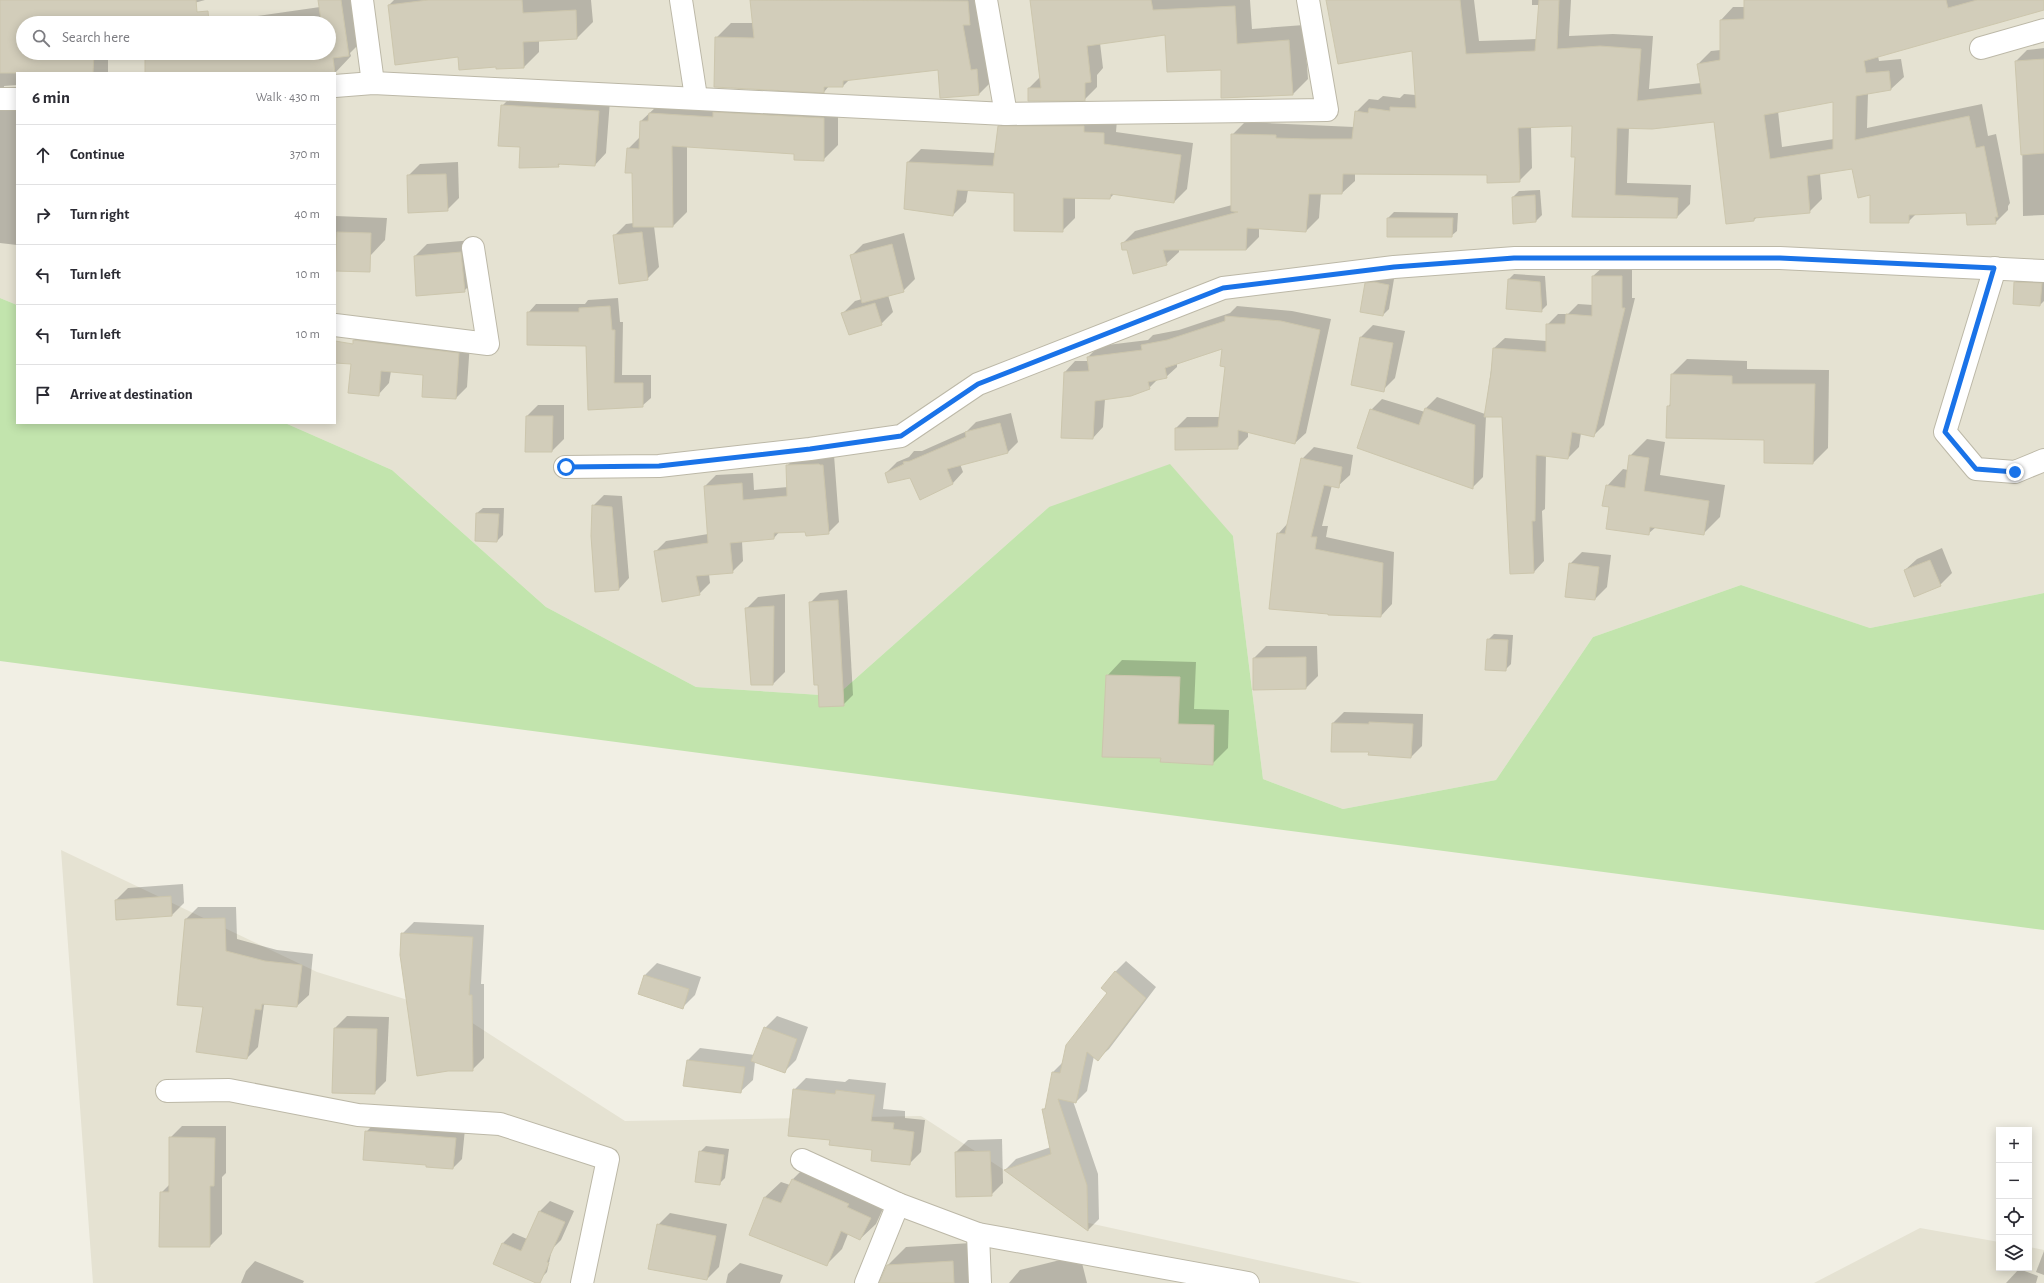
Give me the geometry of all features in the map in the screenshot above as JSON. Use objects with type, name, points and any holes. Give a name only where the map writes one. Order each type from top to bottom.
[{"type":"street","points":[[362,0],[373,83]]},
{"type":"street","points":[[681,0],[696,97]]},
{"type":"street","points":[[986,0],[1006,114]]},
{"type":"street","points":[[336,86],[373,83],[696,97],[1006,114],[1328,110],[1308,0]]},
{"type":"street","points":[[1981,48],[2044,30]]},
{"type":"street","points":[[0,99],[16,99]]},
{"type":"street","points":[[336,325],[488,344],[473,248]]},
{"type":"street","points":[[566,467],[659,466],[810,449],[901,436],[978,384],[1223,288],[1394,267],[1514,258],[1780,258],[2044,271]]},
{"type":"street","points":[[1994,268],[1945,432],[1976,469],[2015,472],[2044,460]]},
{"type":"street","points":[[167,1091],[229,1090],[358,1115],[500,1124],[608,1159],[582,1283]]},
{"type":"street","points":[[802,1160],[898,1204],[978,1234],[1248,1283]]},
{"type":"street","points":[[866,1283],[898,1204]]},
{"type":"street","points":[[978,1234],[980,1283]]},
{"type":"shaded area","points":[[0,0],[2044,0],[2044,593],[1870,628],[1741,585],[1593,637],[1496,780],[1343,809],[1263,779],[1233,536],[1049,507],[836,696],[696,687],[546,607],[392,470],[287,424],[336,424],[336,72],[16,72],[16,305],[0,298]]},
{"type":"shaded area","points":[[61,850],[317,972],[463,1017],[625,1121],[921,1116],[1084,1222],[1362,1283],[93,1283]]},
{"type":"shaded area","points":[[1920,1228],[1996,1241],[1996,1271],[2032,1271],[2032,1248],[2044,1250],[2044,1283],[1814,1283]]},
{"type":"green space","points":[[0,298],[16,305],[16,424],[287,424],[392,470],[546,607],[696,687],[836,696],[1049,507],[1170,464],[1233,536],[1263,779],[1343,809],[1496,780],[1593,637],[1741,585],[1870,628],[2044,593],[2044,930],[0,661]]},
{"type":"building","points":[[0,0],[196,0],[197,12],[208,11],[208,16],[16,16],[16,60],[94,60],[93,72],[0,73]]},
{"type":"building","points":[[318,0],[341,0],[349,56],[336,58],[336,16],[320,16]]},
{"type":"building","points":[[428,0],[522,0],[523,13],[576,10],[577,39],[523,42],[524,68],[496,69],[496,67],[459,70],[458,57],[395,65],[388,5]]},
{"type":"building","points":[[750,0],[968,1],[970,25],[963,25],[971,70],[977,69],[979,95],[940,98],[938,70],[843,81],[843,87],[824,87],[824,93],[714,87],[715,37],[754,38]]},
{"type":"building","points":[[1030,0],[1151,0],[1153,10],[1235,6],[1237,44],[1289,40],[1293,95],[1221,98],[1221,70],[1167,72],[1165,35],[1087,46],[1091,82],[1085,83],[1085,101],[1028,101],[1028,88],[1041,88]]},
{"type":"building","points":[[1326,0],[1460,0],[1466,54],[1535,51],[1539,0],[1559,0],[1557,49],[1600,46],[1641,49],[1637,101],[1702,94],[1697,64],[1720,60],[1720,20],[1744,19],[1744,0],[1946,0],[1948,8],[1977,0],[2044,0],[2044,10],[1864,61],[1866,73],[1889,71],[1891,90],[1856,96],[1855,140],[1969,116],[1976,148],[1984,146],[1998,217],[1995,217],[1996,224],[1967,225],[1966,213],[1909,215],[1909,223],[1870,223],[1870,195],[1858,198],[1852,169],[1807,176],[1810,213],[1754,218],[1754,221],[1726,224],[1714,122],[1652,129],[1617,128],[1615,195],[1678,198],[1677,218],[1572,217],[1575,157],[1571,157],[1572,126],[1518,128],[1520,182],[1487,183],[1487,175],[1343,174],[1342,194],[1309,194],[1306,232],[1247,228],[1246,250],[1163,250],[1167,265],[1133,274],[1127,250],[1122,250],[1121,243],[1238,212],[1231,211],[1231,134],[1276,135],[1276,138],[1352,139],[1355,111],[1368,113],[1369,108],[1390,111],[1390,107],[1416,108],[1412,51],[1338,64]],"holes":[[[1833,102],[1833,149],[1770,159],[1764,115]]]},
{"type":"building","points":[[2044,59],[2044,153],[2021,155],[2015,61]]},
{"type":"building","points":[[145,60],[333,60],[335,72],[145,72]]},
{"type":"building","points":[[501,105],[599,111],[595,166],[558,164],[559,167],[519,168],[520,147],[498,146]]},
{"type":"building","points":[[713,112],[824,118],[824,161],[794,160],[794,154],[672,146],[673,227],[633,227],[632,173],[625,173],[627,148],[639,149],[640,121],[648,121],[649,113],[713,117]]},
{"type":"building","points":[[998,126],[1084,126],[1084,132],[1104,133],[1104,144],[1181,155],[1174,203],[1111,194],[1110,199],[1063,198],[1063,232],[1014,231],[1014,193],[957,190],[953,216],[904,209],[907,162],[993,166]]},
{"type":"building","points":[[446,174],[448,211],[408,213],[407,175]]},
{"type":"building","points":[[1535,195],[1536,222],[1513,224],[1512,197]]},
{"type":"building","points":[[1387,218],[1453,218],[1452,237],[1387,237]]},
{"type":"building","points":[[337,232],[371,233],[370,272],[336,271]]},
{"type":"building","points":[[642,232],[648,280],[619,284],[613,235]]},
{"type":"building","points":[[892,244],[904,292],[862,303],[850,255]]},
{"type":"building","points":[[461,252],[465,292],[416,296],[414,256]]},
{"type":"building","points":[[1592,276],[1622,276],[1622,308],[1625,308],[1594,437],[1572,432],[1568,459],[1536,455],[1535,521],[1532,521],[1534,573],[1510,574],[1502,417],[1484,417],[1491,373],[1493,348],[1546,352],[1546,324],[1565,324],[1566,314],[1592,316]]},
{"type":"building","points":[[1508,279],[1540,282],[1542,312],[1506,309]]},
{"type":"building","points":[[1374,282],[1389,285],[1383,316],[1360,312],[1365,283]]},
{"type":"building","points":[[2014,282],[2042,283],[2040,306],[2013,304]]},
{"type":"building","points":[[875,303],[882,325],[849,335],[841,313]]},
{"type":"building","points":[[610,306],[612,330],[615,330],[614,383],[643,383],[643,407],[588,410],[586,346],[527,345],[527,312],[579,312],[579,308]]},
{"type":"building","points":[[1225,316],[1281,321],[1320,330],[1295,444],[1238,430],[1238,449],[1175,450],[1175,428],[1218,427],[1225,367],[1220,366],[1222,349],[1165,368],[1167,378],[1148,382],[1150,389],[1131,396],[1095,401],[1093,439],[1061,438],[1064,372],[1089,371],[1087,357],[1142,350],[1141,345],[1167,340],[1225,321]]},
{"type":"building","points":[[1360,337],[1393,343],[1384,392],[1351,385]]},
{"type":"building","points":[[353,340],[459,353],[456,399],[422,397],[423,375],[381,371],[379,396],[348,393],[351,364],[336,363],[336,341],[353,344]]},
{"type":"building","points":[[1671,374],[1732,376],[1732,384],[1815,384],[1813,464],[1764,463],[1764,440],[1666,438],[1667,406],[1670,406]]},
{"type":"building","points":[[1425,408],[1475,425],[1473,489],[1357,448],[1370,409],[1419,425]]},
{"type":"building","points":[[526,416],[553,416],[552,452],[525,452]]},
{"type":"building","points":[[1000,423],[1008,453],[947,469],[953,484],[920,500],[910,478],[888,483],[885,473],[904,464],[903,462],[910,461],[966,437],[965,432]]},
{"type":"building","points":[[1629,455],[1649,458],[1644,491],[1709,501],[1704,535],[1650,527],[1649,535],[1606,529],[1609,507],[1602,506],[1606,485],[1625,488]]},
{"type":"building","points":[[1301,458],[1342,467],[1339,488],[1324,485],[1311,537],[1317,537],[1315,549],[1383,563],[1381,617],[1328,615],[1269,609],[1277,533],[1285,534]]},
{"type":"building","points":[[786,465],[823,465],[829,534],[806,536],[805,532],[774,533],[774,539],[730,543],[733,573],[696,576],[700,595],[662,602],[654,551],[708,543],[704,486],[742,483],[743,500],[787,496]]},
{"type":"building","points":[[592,505],[612,507],[619,590],[595,592],[591,536]]},
{"type":"building","points":[[476,513],[499,514],[497,542],[475,541]]},
{"type":"building","points":[[1930,560],[1941,586],[1914,597],[1904,570]]},
{"type":"building","points":[[1569,563],[1599,567],[1595,600],[1565,597]]},
{"type":"building","points":[[838,600],[844,706],[819,707],[818,685],[814,685],[809,602]]},
{"type":"building","points":[[774,606],[773,685],[751,685],[745,608]]},
{"type":"building","points":[[1487,639],[1508,640],[1506,671],[1485,670]]},
{"type":"building","points":[[1306,657],[1306,689],[1253,690],[1253,658]]},
{"type":"building","points":[[1106,675],[1180,677],[1178,724],[1214,725],[1213,765],[1160,762],[1161,758],[1102,757]]},
{"type":"building","points":[[1369,722],[1413,724],[1411,758],[1368,755],[1369,752],[1331,752],[1332,723],[1369,724]]},
{"type":"building","points":[[171,896],[172,916],[116,920],[115,900]]},
{"type":"building","points":[[225,918],[226,951],[265,961],[302,965],[297,1007],[262,1004],[261,1010],[255,1009],[247,1059],[196,1052],[203,1007],[177,1005],[185,919]]},
{"type":"building","points":[[401,933],[473,937],[469,995],[472,995],[473,1071],[448,1071],[417,1076],[400,955]]},
{"type":"building","points":[[1115,971],[1146,998],[1098,1061],[1087,1052],[1076,1103],[1058,1099],[1087,1185],[1088,1231],[1004,1170],[1051,1154],[1042,1109],[1045,1109],[1052,1072],[1060,1073],[1066,1045],[1107,993],[1101,988]]},
{"type":"building","points":[[644,975],[689,989],[683,1009],[638,994]]},
{"type":"building","points":[[764,1027],[797,1039],[785,1073],[751,1061]]},
{"type":"building","points":[[334,1028],[377,1029],[375,1094],[332,1093]]},
{"type":"building","points":[[687,1060],[745,1067],[741,1093],[683,1086]]},
{"type":"building","points":[[793,1089],[835,1094],[836,1090],[875,1095],[871,1121],[894,1123],[893,1129],[914,1132],[910,1165],[871,1161],[872,1150],[829,1145],[830,1140],[788,1136]]},
{"type":"building","points":[[365,1131],[456,1138],[453,1169],[426,1167],[426,1165],[363,1160]]},
{"type":"building","points":[[169,1137],[215,1138],[214,1186],[210,1186],[210,1247],[159,1247],[160,1192],[169,1192]]},
{"type":"building","points":[[699,1151],[724,1155],[720,1185],[695,1182]]},
{"type":"building","points":[[990,1151],[992,1196],[956,1197],[955,1152]]},
{"type":"building","points":[[792,1179],[849,1204],[847,1207],[871,1218],[860,1240],[841,1231],[827,1266],[749,1235],[764,1197],[781,1203]]},
{"type":"building","points":[[539,1211],[565,1222],[547,1262],[549,1263],[540,1283],[536,1283],[493,1264],[502,1243],[521,1251]]},
{"type":"building","points":[[657,1224],[716,1236],[707,1280],[648,1269]]},
{"type":"building","points":[[953,1261],[954,1283],[879,1283],[887,1265]]},
{"type":"route","points":[[566,467],[659,466],[810,449],[901,436],[978,384],[1223,288],[1394,267],[1514,258],[1780,258],[1994,268],[1945,432],[1976,469],[2015,472]]}]
